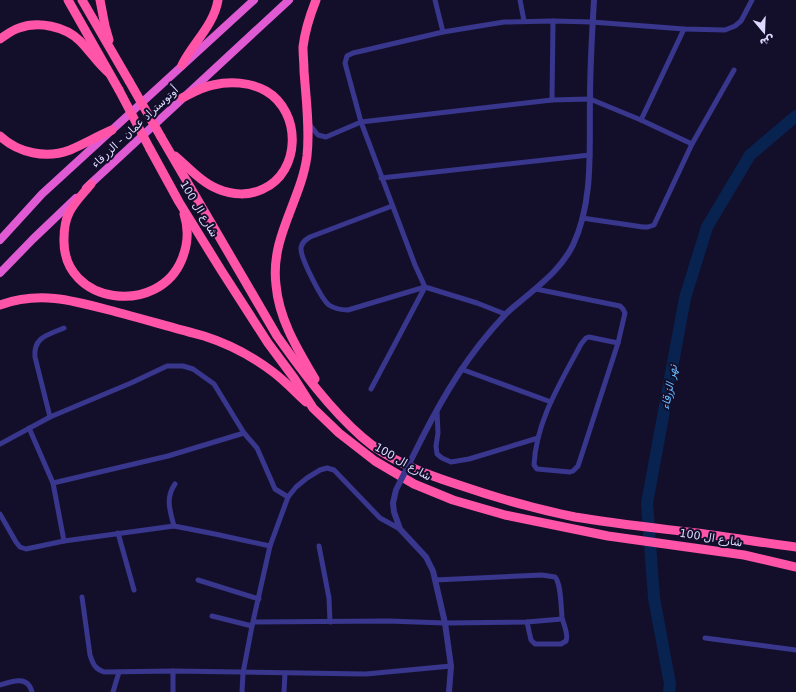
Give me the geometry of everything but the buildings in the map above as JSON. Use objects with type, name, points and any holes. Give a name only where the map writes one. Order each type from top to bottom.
[{"type":"highway","points":[[68,0],[109,73]]},
{"type":"highway","name":"شارع ال 100","points":[[82,0],[264,317],[292,358],[322,395],[362,437],[381,451],[420,472],[499,499],[574,516],[630,526],[697,533],[796,547]]},
{"type":"highway","points":[[100,0],[111,51]]},
{"type":"highway","points":[[182,65],[212,21],[218,0]]},
{"type":"highway","name":"أوتوستراد عمان - الزرقاء","points":[[0,240],[42,194],[254,0]]},
{"type":"highway","name":"أوتوستراد عمان - الزرقاء","points":[[0,273],[33,239],[182,98],[289,0]]},
{"type":"highway","points":[[316,0],[307,27],[303,48],[308,121],[307,156],[302,179],[280,238],[275,262],[276,285],[287,328],[322,395]]},
{"type":"highway","points":[[0,39],[19,28],[34,25],[50,26],[66,31],[79,40],[96,61],[109,73]]},
{"type":"highway","name":"شارع ال 100","points":[[109,73],[180,202],[221,270],[313,408],[339,433],[375,461],[414,484],[453,500],[505,515],[608,536],[744,556],[796,567]]},
{"type":"highway","points":[[170,151],[209,184],[218,189],[238,194],[248,194],[258,191],[275,182],[282,175],[289,162],[292,135],[288,117],[277,100],[266,91],[256,86],[245,84],[222,83],[203,88],[182,98]]},
{"type":"highway","points":[[0,136],[12,145],[21,149],[30,152],[50,154],[69,150],[112,130]]},
{"type":"highway","points":[[91,184],[69,213],[64,237],[64,252],[70,267],[80,279],[93,289],[113,296],[142,294],[156,288],[173,274],[181,261],[187,239],[187,224],[180,202]]},
{"type":"highway","points":[[0,305],[28,298],[60,298],[209,338],[236,348],[265,366],[282,379],[313,408]]},
{"type":"street","points":[[435,0],[443,32]]},
{"type":"street","points":[[520,0],[524,21]]},
{"type":"street","points":[[400,529],[394,512],[393,503],[396,490],[436,410],[471,354],[504,314],[536,289],[560,266],[573,245],[582,218],[588,184],[590,155],[592,22],[594,0]]},
{"type":"street","points":[[425,287],[418,273],[381,178],[361,122],[344,63],[347,56],[353,53],[443,32],[497,23],[524,21],[592,22],[720,31],[730,28],[741,21],[752,0]]},
{"type":"street","points":[[552,100],[553,21]]},
{"type":"street","points":[[641,120],[684,29]]},
{"type":"street","points":[[582,218],[648,228],[654,225],[692,144],[734,70]]},
{"type":"street","points":[[308,121],[318,135],[326,137],[361,122],[552,100],[590,99],[641,120],[692,144]]},
{"type":"street","points":[[381,178],[590,155]]},
{"type":"street","points":[[392,206],[310,237],[302,244],[301,248],[303,258],[324,300],[330,306],[338,310],[348,310],[425,287],[471,301],[504,314]]},
{"type":"street","points":[[371,389],[425,287]]},
{"type":"street","points":[[536,289],[620,306],[625,313],[618,344],[576,469],[570,472],[540,470],[535,468],[534,462],[538,438],[551,402],[581,344],[586,338],[592,337],[618,344]]},
{"type":"street","points":[[50,417],[34,349],[36,343],[40,339],[64,328]]},
{"type":"street","points":[[0,444],[50,417],[131,383],[158,369],[167,366],[183,366],[193,369],[214,384],[244,433],[257,448],[275,489],[288,497]]},
{"type":"street","points":[[461,369],[551,402]]},
{"type":"street","points":[[436,410],[438,433],[436,446],[437,454],[451,462],[469,459],[538,438]]},
{"type":"street","points":[[29,428],[53,483],[64,541]]},
{"type":"street","points":[[53,483],[168,456],[244,433]]},
{"type":"street","points":[[242,692],[243,672],[270,546],[288,497],[296,487],[313,474],[327,468],[334,470],[380,518],[400,529],[426,557],[430,564],[435,580],[451,666],[449,692]]},
{"type":"street","points":[[174,484],[171,489],[168,502],[174,526]]},
{"type":"street","points":[[0,514],[11,535],[20,547],[31,548],[64,541],[174,526],[270,546]]},
{"type":"street","points":[[118,533],[134,590]]},
{"type":"street","points":[[319,546],[329,598],[330,622]]},
{"type":"street","points":[[435,580],[542,575],[555,577],[558,582],[562,619],[568,639],[561,644],[536,644],[531,640],[527,622]]},
{"type":"street","points":[[198,580],[259,599]]},
{"type":"street","points":[[82,597],[92,664],[96,669],[104,672],[173,671],[366,674],[451,666]]},
{"type":"street","points":[[212,616],[253,624],[388,622],[444,624],[527,622],[562,619]]},
{"type":"street","points":[[705,638],[796,650]]},
{"type":"street","points":[[173,671],[173,692]]},
{"type":"street","points":[[113,692],[119,672]]},
{"type":"street","points":[[284,673],[284,692]]},
{"type":"street","points":[[0,685],[23,680],[28,683],[32,692]]},
{"type":"waterway","name":"نهر الزرقاء","points":[[669,692],[670,684],[654,598],[647,503],[685,298],[707,227],[750,155],[796,116]]}]
